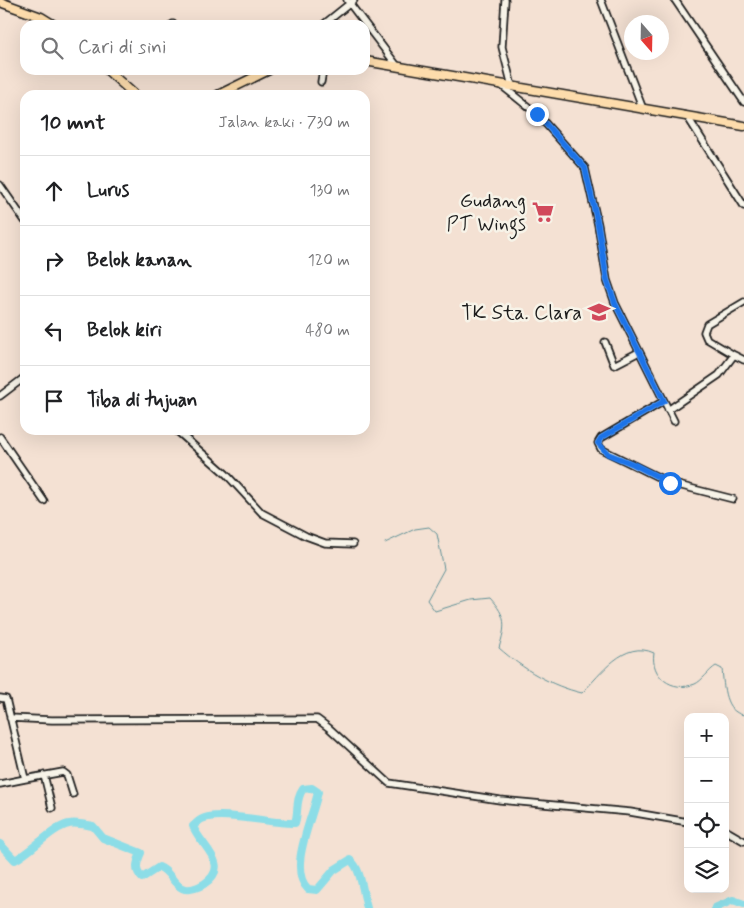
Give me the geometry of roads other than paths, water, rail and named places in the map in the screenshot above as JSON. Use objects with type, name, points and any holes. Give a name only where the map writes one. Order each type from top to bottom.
[{"type":"highway","points":[[0,2],[46,20]]},
{"type":"highway","points":[[370,62],[744,126]]},
{"type":"highway","points":[[113,75],[129,90]]},
{"type":"highway","points":[[228,90],[259,75]]},
{"type":"street","points":[[505,0],[502,47],[512,86]]},
{"type":"street","points":[[601,0],[643,109]]},
{"type":"street","points":[[675,0],[744,102]]},
{"type":"street","points":[[329,20],[350,1],[364,20]]},
{"type":"street","points":[[370,28],[398,67]]},
{"type":"street","points":[[321,82],[322,75]]},
{"type":"street","points":[[501,85],[537,114],[585,168],[598,225],[607,280],[615,303],[674,421]]},
{"type":"street","points":[[687,116],[744,206]]},
{"type":"street","points":[[0,185],[20,214]]},
{"type":"street","points":[[744,302],[707,324],[704,332],[707,339],[733,356],[744,360]]},
{"type":"street","points":[[605,342],[614,365],[639,352]]},
{"type":"street","points":[[668,410],[724,371],[733,356]]},
{"type":"street","points":[[0,396],[20,381]]},
{"type":"street","points":[[664,401],[601,438],[598,443],[601,449],[670,483],[733,499]]},
{"type":"street","points":[[182,435],[226,474],[262,513],[306,536],[325,542],[353,544]]},
{"type":"street","points":[[0,437],[44,501]]},
{"type":"street","points":[[0,698],[6,699],[25,779]]},
{"type":"street","points":[[10,718],[52,720],[318,719],[388,783],[500,800],[630,812],[684,821]]},
{"type":"street","points":[[0,784],[65,772],[73,794]]},
{"type":"street","points":[[44,776],[52,808]]},
{"type":"street","points":[[729,832],[744,841]]},
{"type":"waterway","points":[[385,543],[415,529],[429,527],[437,534],[444,569],[427,600],[435,611],[471,600],[490,598],[500,611],[504,622],[499,648],[528,670],[548,681],[582,693],[605,668],[623,654],[643,650],[654,653],[655,669],[659,675],[664,680],[678,686],[695,684],[716,666],[722,669],[726,698],[732,709],[744,715]]},
{"type":"waterway","points":[[0,844],[15,860],[49,834],[63,826],[75,823],[93,826],[103,838],[141,853],[137,869],[142,878],[159,867],[166,871],[182,888],[193,889],[204,884],[212,877],[216,870],[212,855],[193,826],[202,819],[221,816],[295,823],[301,793],[303,789],[312,788],[318,792],[303,843],[300,869],[302,880],[308,889],[317,890],[334,870],[350,860],[357,868],[367,908]]},
{"type":"waterway","points":[[715,908],[733,900],[744,904]]},
{"type":"place","name":"Gudang PT Wings","points":[[543,212]]},
{"type":"place","name":"TK Sta. Clara","points":[[599,312]]}]
